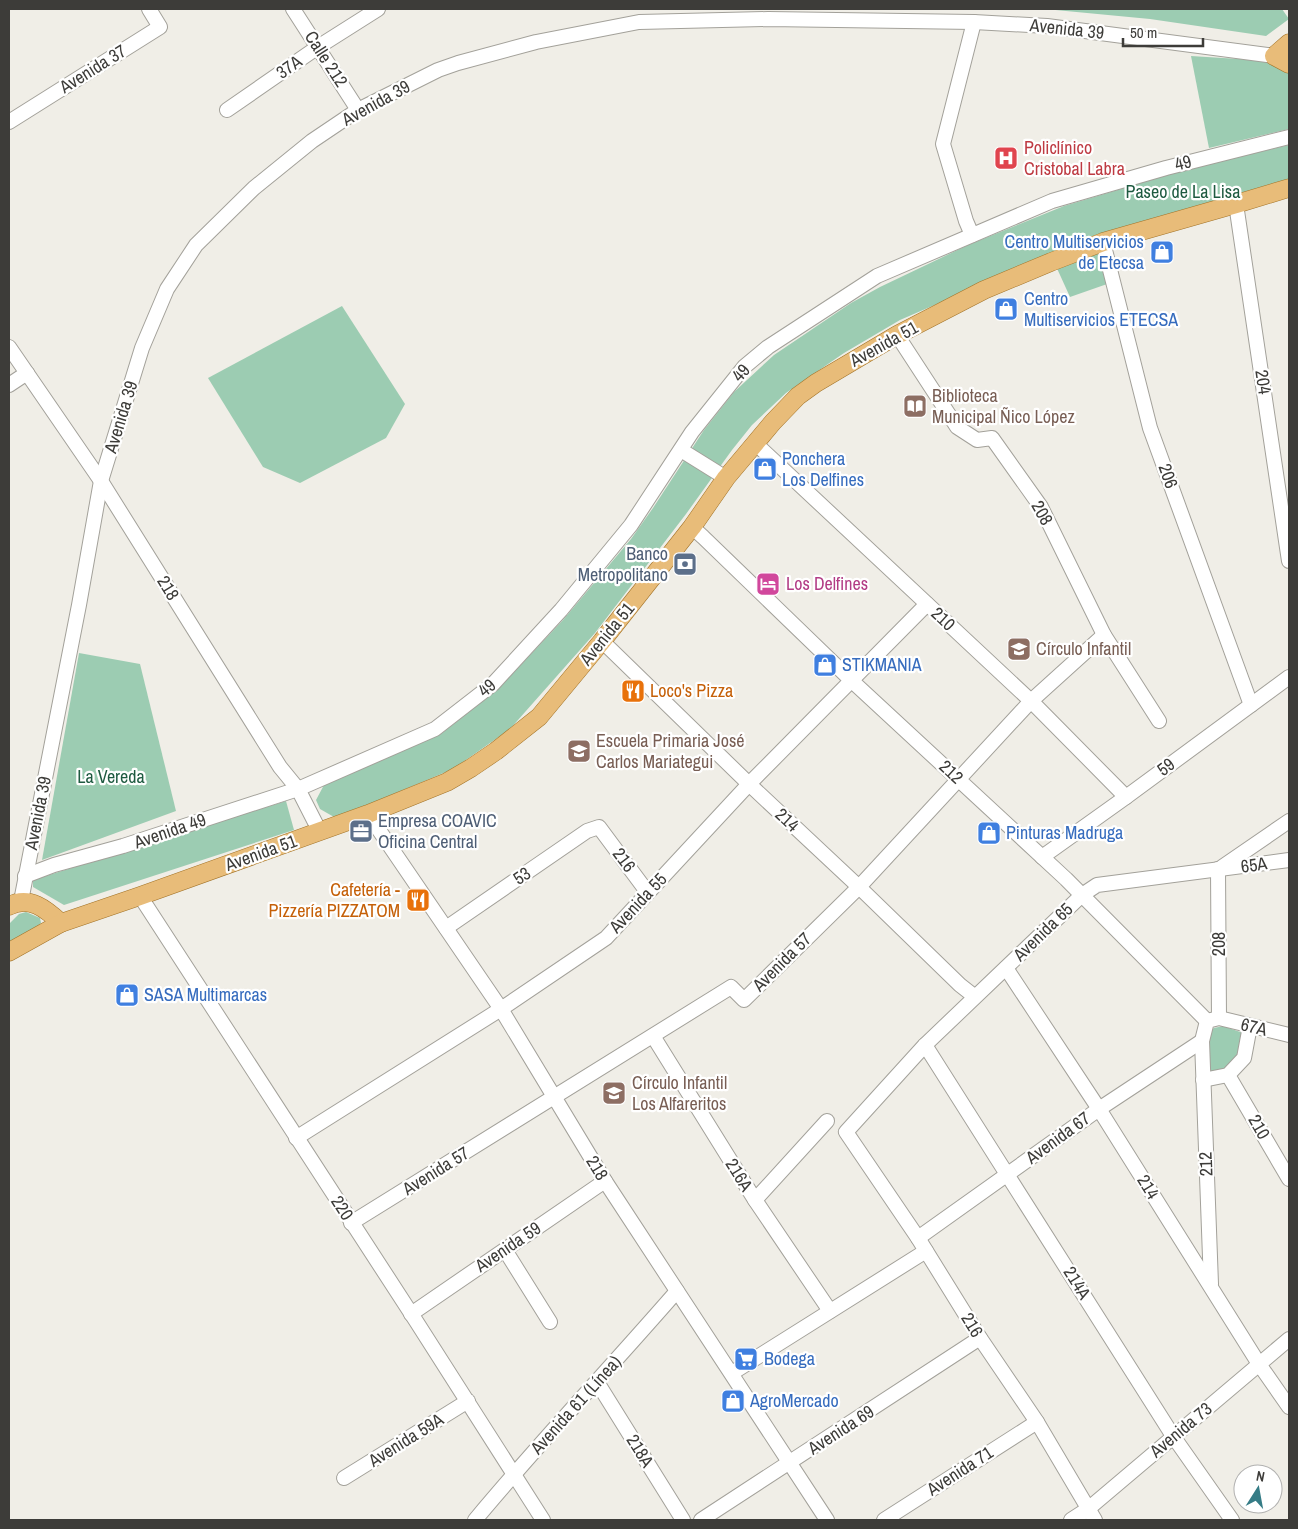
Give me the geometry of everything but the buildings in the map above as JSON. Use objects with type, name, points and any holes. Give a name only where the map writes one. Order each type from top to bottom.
[{"type":"main road","points":[[1284,59],[1289,43]]},
{"type":"main road","name":"Avenida 51","points":[[9,952],[61,923],[320,832],[447,782],[496,751],[539,717],[692,527],[726,478],[773,422],[798,396],[816,383],[897,335],[984,290],[1103,242],[1289,188]]},
{"type":"main road","points":[[15,904],[34,903],[45,909],[61,923]]},
{"type":"street","name":"Avenida 37","points":[[9,122],[160,27],[149,9]]},
{"type":"street","name":"Calle 212","points":[[292,9],[358,110]]},
{"type":"street","name":"37A","points":[[227,110],[318,47],[378,9]]},
{"type":"street","name":"Avenida 39","points":[[15,904],[25,876],[77,614],[101,481],[142,348],[167,289],[196,246],[254,188],[312,141],[358,110],[438,70],[458,63],[536,42],[638,22],[812,14],[1047,26],[1284,59]]},
{"type":"street","points":[[972,235],[943,144],[974,22]]},
{"type":"street","name":"49","points":[[314,783],[435,729],[492,684],[561,610],[631,525],[692,432],[744,367],[768,347],[877,276],[1052,201],[1166,168],[1289,137]]},
{"type":"street","name":"204","points":[[1236,204],[1289,561]]},
{"type":"street","name":"206","points":[[1103,242],[1150,428],[1251,705]]},
{"type":"street","name":"208","points":[[897,335],[957,427],[977,440],[992,438],[1041,507],[1104,635],[1159,721]]},
{"type":"street","name":"218","points":[[9,347],[101,481],[280,767],[298,789],[320,832]]},
{"type":"street","points":[[9,385],[27,373]]},
{"type":"street","name":"210","points":[[756,444],[1031,701],[1126,797]]},
{"type":"street","points":[[681,450],[726,478]]},
{"type":"street","name":"212","points":[[692,527],[852,681],[1042,856],[1213,1019]]},
{"type":"street","name":"Avenida 55","points":[[296,1138],[501,1009],[606,938],[748,784],[927,604]]},
{"type":"street","name":"Avenida 57","points":[[351,1223],[731,987],[744,1000],[858,887],[1031,701],[1104,635]]},
{"type":"street","name":"214","points":[[602,641],[748,784],[960,985],[974,996]]},
{"type":"street","name":"59","points":[[1042,856],[1126,797],[1289,677]]},
{"type":"street","name":"Avenida 49","points":[[25,876],[54,865],[123,846],[314,783]]},
{"type":"street","name":"218","points":[[368,814],[501,1009],[605,1181],[828,1520]]},
{"type":"street","name":"Avenida 65","points":[[846,1132],[925,1045],[974,996],[1082,895],[1097,885],[1218,869],[1289,821]]},
{"type":"street","name":"216","points":[[599,827],[648,893]]},
{"type":"street","name":"53","points":[[446,928],[587,831],[599,827]]},
{"type":"street","name":"65A","points":[[1218,869],[1289,860]]},
{"type":"street","name":"208","points":[[1202,1041],[1213,1019],[1218,869]]},
{"type":"street","name":"220","points":[[140,896],[543,1520]]},
{"type":"street","name":"214","points":[[1006,968],[1099,1109],[1259,1364],[1289,1407]]},
{"type":"street","name":"67A","points":[[1213,1019],[1289,1035]]},
{"type":"street","points":[[1203,1080],[1228,1074],[1244,1058],[1250,1026]]},
{"type":"street","name":"216A","points":[[653,1036],[755,1200],[830,1311]]},
{"type":"street","name":"212","points":[[1202,1041],[1211,1286]]},
{"type":"street","name":"Avenida 67","points":[[918,1238],[1099,1109],[1202,1041]]},
{"type":"street","name":"214A","points":[[925,1045],[1173,1436],[1232,1520]]},
{"type":"street","name":"210","points":[[1228,1074],[1289,1179]]},
{"type":"street","points":[[755,1200],[827,1121]]},
{"type":"street","name":"216","points":[[846,1132],[926,1250],[980,1338],[1037,1422],[1091,1514]]},
{"type":"street","name":"Avenida 59","points":[[411,1314],[605,1181]]},
{"type":"street","points":[[505,1250],[550,1322]]},
{"type":"street","points":[[732,1373],[926,1250]]},
{"type":"street","name":"Avenida 61 (Línea)","points":[[475,1520],[514,1473],[598,1382],[677,1291]]},
{"type":"street","name":"Avenida 69","points":[[701,1520],[980,1338]]},
{"type":"street","name":"Avenida 73","points":[[1071,1520],[1091,1514],[1173,1436],[1289,1339]]},
{"type":"street","name":"218A","points":[[598,1382],[683,1520]]},
{"type":"street","name":"Avenida 59A","points":[[344,1478],[468,1402]]},
{"type":"street","name":"Avenida 71","points":[[884,1520],[1037,1422]]},
{"type":"green space","points":[[1045,9],[1282,9],[1289,19],[1266,36],[1150,19]]},
{"type":"green space","points":[[1191,56],[1271,61],[1289,73],[1289,129],[1209,148]]},
{"type":"green space","name":"Paseo de La Lisa","points":[[1289,145],[1289,181],[953,297],[900,320],[844,353],[786,393],[752,425],[595,633],[510,729],[453,769],[334,817],[320,809],[316,800],[324,785],[441,734],[499,688],[563,620],[631,539],[704,430],[734,392],[774,355],[851,303],[968,245],[1064,206],[1188,169]]},
{"type":"green space","points":[[1100,250],[1110,283],[1070,297],[1055,264]]},
{"type":"green space","points":[[342,306],[405,404],[386,438],[300,483],[263,467],[208,378]]},
{"type":"green space","name":"La Vereda","points":[[79,653],[140,664],[176,811],[42,860]]},
{"type":"green space","points":[[286,801],[294,830],[64,905],[33,887],[33,880]]},
{"type":"green space","points":[[26,912],[40,918],[41,923],[9,942],[9,924],[19,914]]},
{"type":"green space","points":[[1223,1026],[1243,1033],[1240,1055],[1225,1070],[1208,1072],[1208,1032]]},
{"type":"place","name":"Policlínico Cristobal Labra","points":[[1006,158]]},
{"type":"place","name":"Centro Multiservicios de Etecsa","points":[[1162,252]]},
{"type":"place","name":"Centro Multiservicios ETECSA","points":[[1006,309]]},
{"type":"place","name":"Biblioteca Municipal Ñico López","points":[[915,406]]},
{"type":"place","name":"Ponchera Los Delfines","points":[[765,469]]},
{"type":"place","name":"Banco Metropolitano","points":[[685,564]]},
{"type":"place","name":"Los Delfines","points":[[768,584]]},
{"type":"place","name":"Círculo Infantil","points":[[1019,649]]},
{"type":"place","name":"STIKMANIA","points":[[825,665]]},
{"type":"place","name":"Loco's Pizza","points":[[633,691]]},
{"type":"place","name":"Escuela Primaria José Carlos Mariategui","points":[[579,751]]},
{"type":"place","name":"Empresa COAVIC Oficina Central","points":[[361,831]]},
{"type":"place","name":"Pinturas Madruga","points":[[989,833]]},
{"type":"place","name":"Cafetería - Pizzería PIZZATOM","points":[[418,900]]},
{"type":"place","name":"SASA Multimarcas","points":[[127,995]]},
{"type":"place","name":"Círculo Infantil Los Alfareritos","points":[[614,1093]]},
{"type":"place","name":"Bodega","points":[[746,1359]]},
{"type":"place","name":"AgroMercado","points":[[733,1401]]}]
